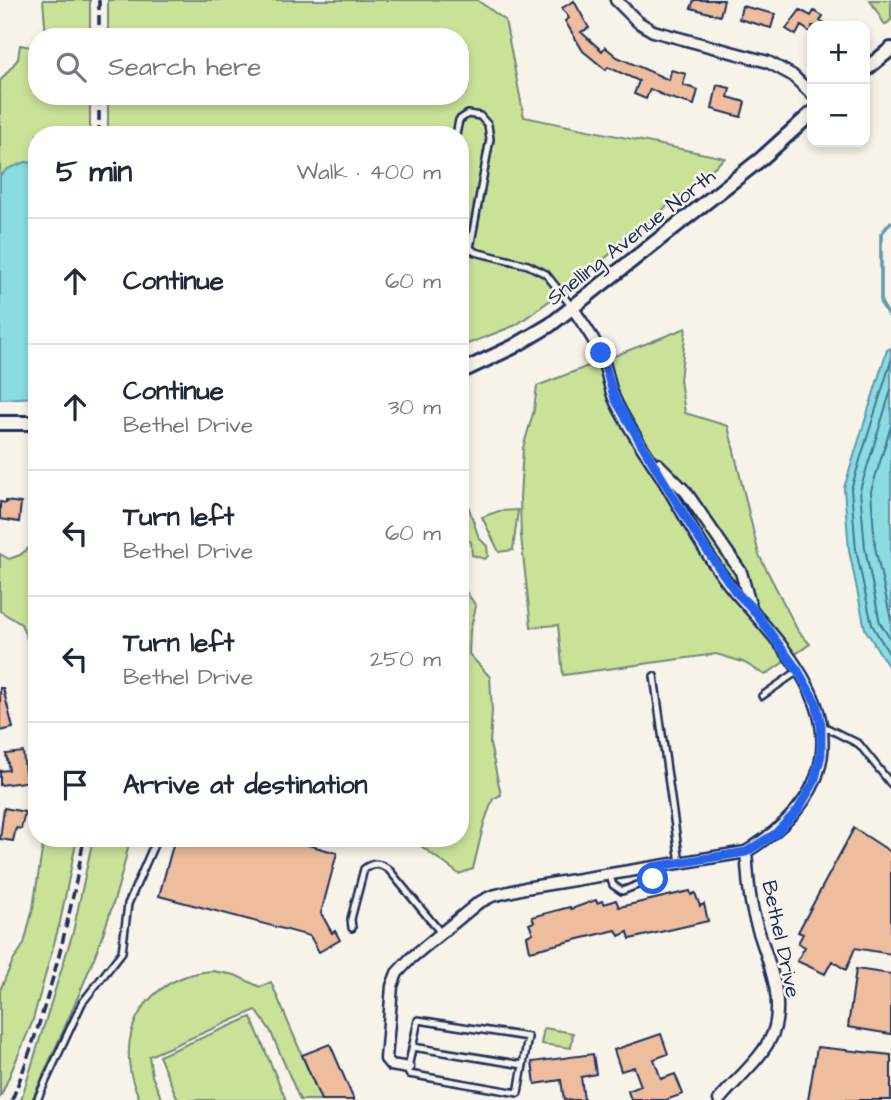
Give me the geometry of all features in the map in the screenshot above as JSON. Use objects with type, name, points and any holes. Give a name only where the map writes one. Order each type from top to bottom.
[{"type":"street","points":[[616,0],[638,22],[653,31],[768,62],[792,75],[807,89]]},
{"type":"street","points":[[870,66],[891,48]]},
{"type":"street","name":"Snelling Avenue North","points":[[469,368],[550,325],[761,159],[807,118]]},
{"type":"street","points":[[408,1068],[391,1065],[386,1059],[393,980],[401,967],[478,903],[492,896],[525,888],[746,852],[775,834],[789,821],[806,798],[818,770],[821,725],[816,703],[798,671],[719,568],[647,453],[615,399],[601,353],[572,307]]},
{"type":"street","points":[[0,423],[28,423]]},
{"type":"street","points":[[647,453],[686,492],[741,572],[752,608]]},
{"type":"street","name":"Bethel Drive","points":[[719,1100],[767,1044],[775,1018],[775,991],[752,910],[746,852]]},
{"type":"lane","points":[[458,126],[459,120],[468,114],[480,116],[488,125],[490,139],[470,248],[475,252],[528,265],[546,274],[572,307]]},
{"type":"lane","points":[[762,696],[798,671]]},
{"type":"lane","points":[[654,676],[680,863]]},
{"type":"lane","points":[[821,725],[859,744],[891,784]]},
{"type":"lane","points":[[37,1100],[82,1003],[122,952],[128,904],[153,847]]},
{"type":"lane","points":[[352,928],[351,919],[364,869],[370,864],[377,864],[384,865],[390,871],[441,933]]},
{"type":"lane","points":[[609,874],[613,885],[622,891],[653,879],[653,867]]},
{"type":"lane","points":[[418,1020],[528,1037],[518,1093],[409,1074],[408,1068],[418,1020]]},
{"type":"lane","points":[[412,1047],[523,1065]]},
{"type":"green space","points":[[43,0],[90,0],[90,28],[45,28]]},
{"type":"green space","points":[[108,0],[477,0],[505,20],[524,117],[725,158],[585,275],[516,325],[469,343],[469,126],[108,126],[108,105],[469,105],[469,28],[108,28]]},
{"type":"green space","points":[[870,0],[891,0],[891,20],[885,25]]},
{"type":"green space","points":[[20,45],[28,46],[28,105],[90,105],[90,126],[28,126],[28,162],[0,176],[0,81],[18,59]]},
{"type":"green space","points":[[686,328],[680,380],[685,413],[728,426],[759,555],[798,631],[810,644],[765,675],[743,662],[716,654],[563,675],[558,625],[531,627],[521,536],[523,448],[534,410],[537,386]]},
{"type":"green space","points":[[469,509],[479,538],[487,546],[488,556],[485,559],[472,555]]},
{"type":"green space","points":[[518,510],[513,550],[499,552],[482,517],[499,511]]},
{"type":"green space","points":[[28,548],[28,641],[21,624],[0,611],[0,554],[9,559]]},
{"type":"green space","points":[[469,596],[476,606],[470,631],[469,654]]},
{"type":"green space","points":[[469,654],[490,677],[490,744],[501,795],[493,799],[473,869],[459,874],[422,847],[469,847]]},
{"type":"green space","points":[[43,847],[75,847],[60,922],[32,1023],[0,1098],[0,990],[24,944]]},
{"type":"green space","points":[[91,847],[128,847],[101,939],[61,1036],[32,1100],[21,1100],[73,932]]},
{"type":"green space","points":[[213,971],[235,975],[260,987],[271,982],[321,1100],[300,1100],[270,1030],[256,1010],[149,1056],[152,1076],[162,1100],[140,1100],[131,1077],[129,1049],[138,1015],[161,989],[176,980]]},
{"type":"green space","points":[[251,1017],[286,1100],[178,1100],[159,1056]]},
{"type":"green space","points":[[544,1028],[573,1033],[571,1048],[541,1044]]},
{"type":"water","points":[[28,162],[28,397],[0,399],[0,176],[7,169]]},
{"type":"water","points":[[891,348],[891,671],[865,629],[849,550],[844,488],[887,350]]},
{"type":"building","points":[[694,0],[724,0],[720,16],[691,8]]},
{"type":"building","points":[[574,1],[589,28],[581,32],[602,51],[605,47],[617,57],[669,80],[671,70],[686,74],[683,85],[698,90],[694,105],[650,89],[646,99],[634,94],[639,81],[608,67],[606,70],[583,51],[565,21],[569,18],[562,8]]},
{"type":"building","points":[[742,6],[775,14],[771,28],[739,19]]},
{"type":"building","points":[[800,10],[811,16],[814,11],[823,16],[820,21],[807,21],[807,30],[801,26],[796,35],[786,29]]},
{"type":"building","points":[[717,85],[730,88],[728,97],[745,102],[741,117],[712,109]]},
{"type":"building","points":[[0,502],[21,503],[19,522],[0,519]]},
{"type":"building","points":[[0,688],[3,688],[13,728],[0,731]]},
{"type":"building","points":[[23,752],[28,782],[0,785],[0,771],[9,770],[6,754]]},
{"type":"building","points":[[4,808],[25,812],[21,829],[16,828],[13,841],[0,839]]},
{"type":"building","points":[[854,828],[891,852],[891,954],[855,948],[846,970],[832,961],[825,974],[797,961],[805,947],[798,943],[803,934],[798,932]]},
{"type":"building","points":[[173,847],[315,847],[337,853],[321,913],[332,933],[335,931],[340,940],[319,952],[310,936],[159,896]]},
{"type":"building","points":[[690,891],[691,895],[695,893],[700,906],[704,904],[708,921],[630,939],[628,932],[619,936],[616,930],[530,951],[527,936],[533,933],[529,924],[534,922],[532,917],[570,907],[571,909],[596,900],[597,903],[602,901],[604,904],[616,900],[619,907]]},
{"type":"building","points":[[856,969],[891,974],[891,1034],[848,1027]]},
{"type":"building","points":[[661,1034],[668,1054],[654,1059],[661,1079],[675,1074],[683,1094],[666,1100],[631,1100],[628,1091],[641,1086],[634,1067],[621,1071],[614,1050]]},
{"type":"building","points":[[330,1044],[354,1100],[321,1100],[302,1055]]},
{"type":"building","points":[[817,1047],[891,1055],[891,1100],[808,1100]]},
{"type":"building","points":[[593,1054],[596,1074],[581,1077],[584,1100],[564,1100],[561,1080],[535,1084],[532,1062]]},
{"type":"waterway","points":[[891,222],[881,234],[881,303],[891,319]]},
{"type":"railway","points":[[99,0],[99,28]]},
{"type":"railway","points":[[99,105],[99,126]]},
{"type":"railway","points":[[12,1100],[55,971],[82,847]]},
{"type":"route","points":[[601,353],[615,399],[697,536],[809,688],[821,725],[821,755],[814,782],[798,810],[775,834],[746,852],[653,867],[653,879]]}]
